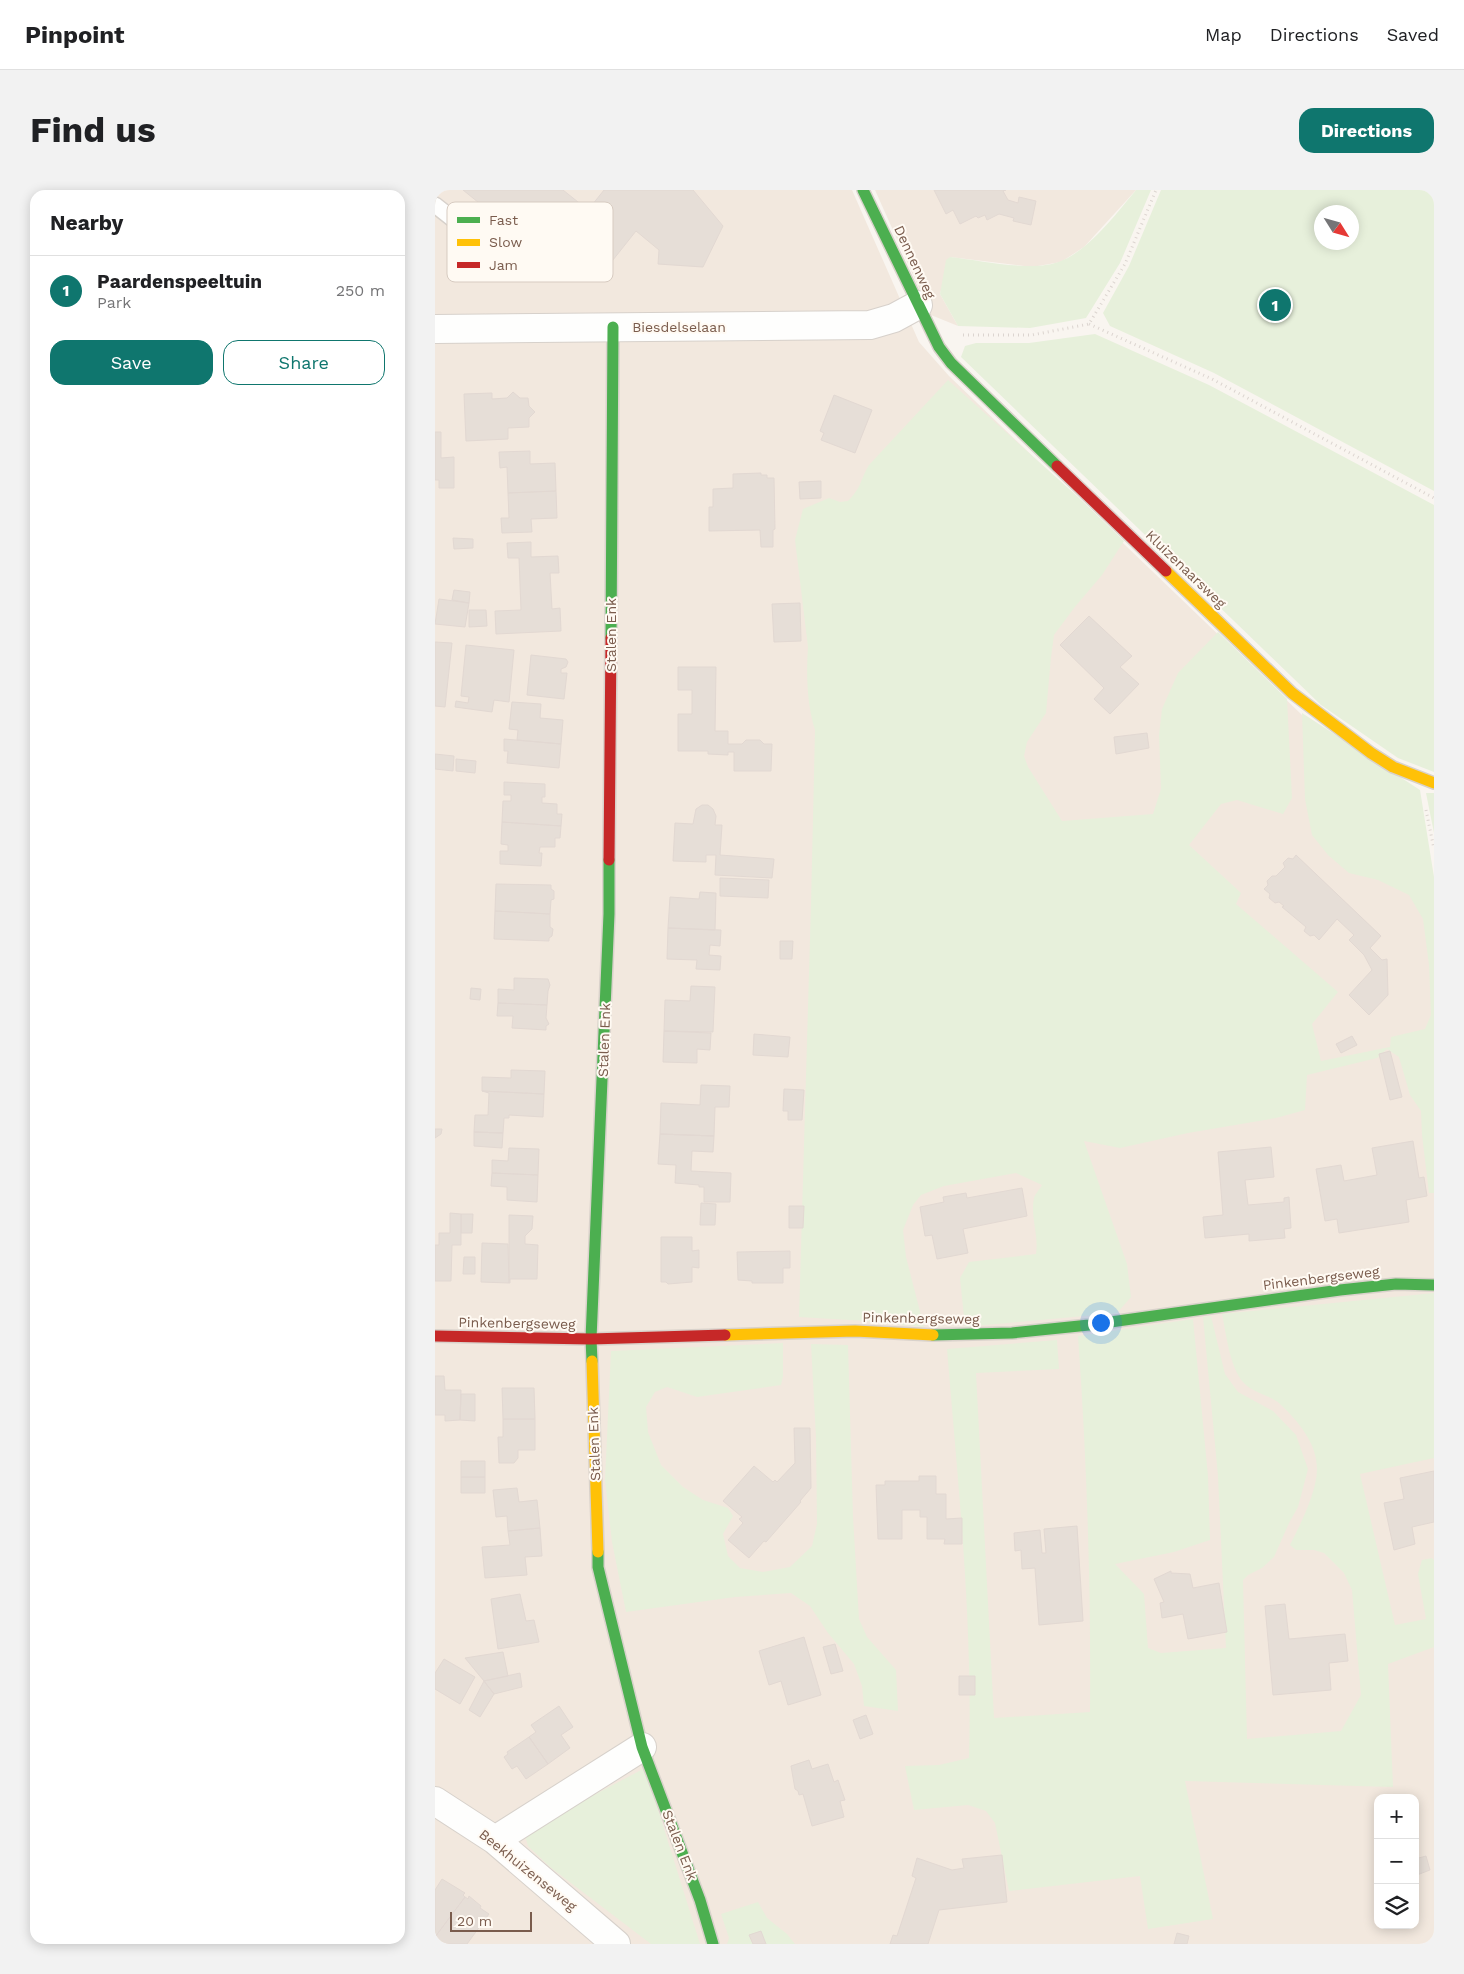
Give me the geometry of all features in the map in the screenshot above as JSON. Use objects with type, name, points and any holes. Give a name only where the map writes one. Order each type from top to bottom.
[{"type":"street","name":"Dennenweg","points":[[863,190],[939,347]]},
{"type":"street","name":"Biesdelselaan","points":[[435,329],[870,325],[894,318],[918,305]]},
{"type":"street","name":"Stalen Enk","points":[[613,327],[609,914],[591,1339],[598,1567],[642,1746],[700,1900],[713,1944]]},
{"type":"street","name":"Kluizenaarsweg","points":[[939,347],[951,363],[1292,693],[1371,753],[1393,767],[1434,783]]},
{"type":"street","name":"Pinkenbergseweg","points":[[435,1336],[591,1339],[855,1331],[945,1336],[1012,1333],[1089,1325],[1220,1305],[1340,1290],[1395,1284],[1434,1284]]},
{"type":"street","points":[[495,1840],[642,1746]]},
{"type":"street","name":"Beekhuizenseweg","points":[[435,1801],[495,1840],[616,1944]]},
{"type":"lane","points":[[435,205],[447,214]]},
{"type":"path","points":[[1089,324],[1125,264],[1156,190]]},
{"type":"path","points":[[939,347],[965,334],[1032,335],[1089,324],[1211,379],[1434,498]]},
{"type":"path","points":[[1420,777],[1434,849]]},
{"type":"shaded area","points":[[435,190],[852,190],[919,342],[949,376],[1426,834],[1434,975],[1434,1944],[435,1944]]},
{"type":"shaded area","points":[[875,190],[1136,190],[1084,247],[1061,262],[1032,267],[950,257],[940,294],[958,326],[931,315]]},
{"type":"green space","points":[[1136,190],[1151,190],[1120,263],[1086,318],[1030,328],[958,326],[940,294],[946,260],[950,257],[1021,266],[1036,266],[1061,261],[1092,240]]},
{"type":"green space","points":[[1161,190],[1434,190],[1434,491],[1214,373],[1110,326],[1103,313],[1129,266]]},
{"type":"green space","points":[[1095,334],[1209,385],[1434,505],[1434,772],[1398,758],[1321,705],[961,357],[965,346],[976,343],[1029,343]]},
{"type":"green space","points":[[948,380],[1124,541],[1102,575],[1054,635],[1046,713],[1027,742],[1024,756],[1028,767],[1062,821],[1153,814],[1161,789],[1159,735],[1162,709],[1178,673],[1218,632],[1287,699],[1292,798],[1283,814],[1237,800],[1221,804],[1189,845],[1241,893],[1236,904],[1338,992],[1312,1024],[1321,1061],[1390,1047],[1391,1037],[1425,1029],[1431,1015],[1429,965],[1423,919],[1409,895],[1378,880],[1349,873],[1328,855],[1312,835],[1305,799],[1302,713],[1420,790],[1434,877],[1434,1193],[1429,1193],[1421,1111],[1410,1095],[1399,1057],[1387,1049],[1377,1058],[1307,1075],[1305,1110],[1276,1118],[1188,1133],[1120,1148],[1084,1141],[1127,1264],[1131,1297],[1117,1313],[965,1327],[960,1278],[969,1262],[1036,1254],[1033,1205],[1035,1196],[1042,1185],[1016,1173],[944,1186],[921,1195],[913,1205],[903,1230],[906,1257],[924,1327],[799,1317],[815,730],[809,700],[807,679],[808,647],[795,540],[803,509],[829,498],[840,502],[848,501],[853,496],[869,465]]},
{"type":"green space","points":[[1426,793],[1434,793],[1434,833]]},
{"type":"green space","points":[[1434,1293],[1434,1458],[1360,1474],[1395,1625],[1426,1619],[1418,1574],[1422,1560],[1432,1558],[1434,1560],[1434,1647],[1388,1664],[1393,1787],[1185,1781],[1213,1919],[1148,1929],[1140,1876],[1009,1891],[995,1823],[986,1811],[968,1805],[914,1810],[905,1766],[939,1765],[969,1758],[970,1707],[967,1604],[947,1349],[1057,1340],[1059,1369],[976,1373],[994,1718],[1090,1712],[1088,1524],[1078,1336],[1193,1319],[1208,1476],[1210,1540],[1174,1552],[1115,1564],[1144,1594],[1148,1648],[1161,1653],[1226,1648],[1218,1476],[1203,1317],[1211,1316],[1225,1374],[1238,1392],[1273,1411],[1296,1435],[1308,1469],[1298,1507],[1274,1557],[1262,1568],[1248,1575],[1243,1580],[1247,1739],[1341,1731],[1361,1695],[1352,1590],[1344,1573],[1324,1553],[1314,1550],[1296,1550],[1290,1545],[1314,1488],[1317,1469],[1314,1450],[1300,1425],[1280,1404],[1257,1392],[1239,1377],[1229,1350],[1222,1314]]},
{"type":"green space","points":[[783,1343],[783,1376],[781,1385],[697,1397],[667,1387],[655,1392],[646,1407],[648,1432],[661,1465],[683,1487],[703,1500],[728,1508],[733,1516],[723,1534],[728,1556],[740,1568],[763,1572],[790,1567],[812,1546],[817,1524],[816,1437],[811,1344],[848,1345],[853,1517],[859,1619],[867,1637],[896,1670],[898,1711],[864,1706],[862,1686],[854,1664],[828,1633],[810,1606],[791,1593],[735,1597],[626,1612],[612,1542],[605,1480],[611,1351]]},
{"type":"green space","points":[[645,1768],[700,1944],[651,1944],[550,1867],[528,1846],[524,1832]]},
{"type":"green space","points":[[758,1902],[767,1918],[787,1934],[795,1944],[727,1944],[729,1938],[721,1914]]},
{"type":"building","points":[[463,190],[563,190],[578,202],[478,202]]},
{"type":"building","points":[[604,190],[693,190],[723,226],[703,267],[658,264],[659,250],[636,231],[613,260],[613,202],[594,202]]},
{"type":"building","points":[[934,190],[1006,190],[1003,191],[1008,200],[1018,203],[1019,197],[1036,201],[1031,225],[1013,221],[1014,218],[999,214],[987,220],[985,215],[978,218],[976,216],[960,224],[953,210],[946,214]]},
{"type":"building","points":[[513,392],[520,398],[528,398],[529,406],[535,412],[529,418],[529,427],[508,428],[508,439],[466,441],[464,394],[492,393],[492,399],[507,398]]},
{"type":"building","points":[[834,395],[872,410],[855,453],[821,440],[824,433],[820,431]]},
{"type":"building","points":[[435,432],[441,432],[441,458],[454,457],[454,488],[439,488],[439,480],[435,480]]},
{"type":"building","points":[[530,451],[530,464],[555,463],[556,491],[508,493],[507,467],[500,468],[499,452]]},
{"type":"building","points":[[761,473],[761,475],[767,475],[767,478],[774,478],[775,529],[773,530],[773,547],[761,547],[760,530],[709,531],[709,507],[713,507],[713,489],[733,488],[733,474]]},
{"type":"building","points":[[821,481],[821,498],[800,499],[799,482]]},
{"type":"building","points":[[556,491],[557,518],[531,519],[532,532],[502,533],[501,518],[509,518],[508,493]]},
{"type":"building","points":[[453,538],[473,539],[473,548],[454,549]]},
{"type":"building","points":[[531,542],[531,557],[558,556],[559,573],[550,573],[552,609],[560,608],[561,631],[496,634],[495,611],[521,610],[519,558],[508,558],[507,543]]},
{"type":"building","points":[[454,590],[470,592],[469,603],[452,600]]},
{"type":"building","points":[[439,599],[469,603],[465,627],[435,624]]},
{"type":"building","points":[[800,603],[801,641],[774,642],[772,604]]},
{"type":"building","points":[[469,610],[486,610],[487,626],[469,627]]},
{"type":"building","points":[[1089,616],[1132,656],[1120,667],[1139,684],[1110,714],[1094,699],[1104,688],[1060,645]]},
{"type":"building","points":[[435,642],[452,643],[445,707],[435,706]]},
{"type":"building","points":[[466,645],[514,650],[509,702],[494,700],[492,712],[455,707],[456,701],[468,703],[469,697],[461,696]]},
{"type":"building","points":[[531,655],[566,659],[568,662],[566,667],[561,669],[561,673],[567,673],[564,699],[527,695]]},
{"type":"building","points":[[678,667],[716,667],[715,731],[728,731],[728,744],[742,744],[746,740],[760,740],[764,744],[772,744],[771,771],[734,771],[734,752],[728,752],[728,755],[708,754],[708,751],[678,751],[678,714],[692,714],[692,690],[678,690]]},
{"type":"building","points":[[512,702],[541,704],[540,718],[563,720],[561,744],[517,740],[518,730],[509,729]]},
{"type":"building","points":[[1147,733],[1149,748],[1116,754],[1114,737]]},
{"type":"building","points":[[504,739],[561,744],[559,768],[507,763],[508,751],[504,751]]},
{"type":"building","points":[[435,754],[454,756],[453,771],[435,769]]},
{"type":"building","points":[[456,759],[476,761],[475,773],[456,771]]},
{"type":"building","points":[[504,782],[545,784],[545,797],[542,797],[542,803],[557,804],[557,814],[562,814],[561,826],[502,822],[503,801],[511,801],[511,795],[504,795]]},
{"type":"building","points":[[702,805],[708,805],[713,809],[716,816],[715,825],[722,825],[720,855],[774,859],[772,878],[715,875],[716,855],[706,855],[706,862],[673,861],[675,823],[693,824],[696,809]]},
{"type":"building","points":[[502,822],[561,826],[560,838],[555,838],[555,847],[540,847],[539,853],[542,853],[541,866],[500,864],[500,851],[508,851],[508,845],[501,844]]},
{"type":"building","points":[[1296,855],[1381,936],[1370,948],[1382,960],[1387,959],[1388,995],[1369,1015],[1349,995],[1372,970],[1364,955],[1349,940],[1354,935],[1337,919],[1319,940],[1314,935],[1310,936],[1304,931],[1306,927],[1282,907],[1284,906],[1279,902],[1275,903],[1269,898],[1270,894],[1264,889],[1268,885],[1267,881],[1272,876],[1276,876],[1285,867],[1283,863],[1288,858],[1293,859]]},
{"type":"building","points":[[720,878],[769,880],[768,898],[720,896]]},
{"type":"building","points":[[496,884],[551,885],[551,889],[554,891],[554,899],[551,900],[550,914],[495,911]]},
{"type":"building","points":[[700,892],[716,893],[715,930],[668,928],[670,897],[699,899]]},
{"type":"building","points":[[495,911],[550,914],[550,927],[553,929],[552,936],[549,938],[549,941],[494,939]]},
{"type":"building","points":[[668,928],[721,930],[720,946],[710,945],[709,955],[721,956],[720,970],[696,969],[697,960],[667,959]]},
{"type":"building","points":[[780,941],[793,941],[792,959],[780,959]]},
{"type":"building","points":[[514,978],[548,979],[550,985],[547,1005],[498,1003],[498,989],[514,990]]},
{"type":"building","points":[[691,986],[715,987],[713,1032],[664,1031],[665,1000],[690,1001]]},
{"type":"building","points":[[471,988],[481,989],[480,1000],[470,999]]},
{"type":"building","points":[[498,1003],[547,1005],[546,1018],[549,1024],[546,1026],[546,1030],[512,1028],[513,1016],[497,1016]]},
{"type":"building","points":[[664,1031],[711,1033],[710,1050],[697,1049],[697,1063],[663,1062]]},
{"type":"building","points":[[754,1034],[790,1037],[788,1057],[753,1055]]},
{"type":"building","points":[[1352,1036],[1357,1045],[1341,1053],[1336,1044]]},
{"type":"building","points":[[1390,1051],[1402,1097],[1390,1100],[1379,1054]]},
{"type":"building","points":[[511,1070],[545,1071],[544,1094],[482,1091],[482,1077],[511,1078]]},
{"type":"building","points":[[701,1085],[730,1086],[729,1107],[715,1107],[714,1136],[660,1134],[661,1103],[700,1105]]},
{"type":"building","points":[[784,1089],[804,1090],[802,1120],[788,1120],[788,1111],[783,1111]]},
{"type":"building","points":[[482,1091],[544,1094],[543,1117],[509,1115],[509,1118],[504,1118],[503,1133],[474,1132],[475,1115],[488,1115],[489,1093]]},
{"type":"building","points":[[435,1129],[442,1129],[441,1134],[435,1138]]},
{"type":"building","points":[[474,1132],[503,1133],[502,1148],[474,1146]]},
{"type":"building","points":[[660,1134],[714,1136],[713,1152],[692,1151],[691,1171],[731,1173],[730,1202],[704,1202],[704,1187],[675,1183],[676,1165],[658,1164]]},
{"type":"building","points":[[1413,1141],[1419,1178],[1424,1177],[1427,1196],[1406,1200],[1409,1222],[1339,1233],[1337,1219],[1325,1221],[1316,1169],[1341,1165],[1344,1181],[1377,1175],[1372,1148]]},
{"type":"building","points":[[1271,1147],[1274,1177],[1245,1180],[1248,1205],[1284,1202],[1284,1198],[1289,1197],[1291,1228],[1284,1229],[1285,1238],[1249,1241],[1249,1234],[1205,1238],[1203,1217],[1223,1215],[1218,1152]]},
{"type":"building","points":[[509,1148],[539,1149],[538,1175],[492,1173],[492,1160],[508,1161]]},
{"type":"building","points":[[492,1173],[538,1175],[537,1202],[507,1200],[507,1187],[491,1186]]},
{"type":"building","points":[[1022,1188],[1027,1216],[963,1229],[968,1253],[937,1259],[932,1235],[925,1236],[920,1207],[944,1202],[943,1197],[966,1193],[967,1198]]},
{"type":"building","points":[[701,1203],[716,1204],[715,1225],[700,1225]]},
{"type":"building","points":[[789,1206],[804,1206],[803,1228],[789,1228]]},
{"type":"building","points":[[450,1213],[461,1214],[461,1245],[452,1245],[451,1281],[435,1281],[435,1245],[439,1245],[439,1233],[450,1233]]},
{"type":"building","points":[[461,1214],[473,1214],[472,1233],[461,1233]]},
{"type":"building","points":[[509,1215],[533,1216],[532,1229],[525,1236],[525,1244],[538,1245],[537,1279],[510,1279],[509,1283]]},
{"type":"building","points":[[661,1237],[692,1237],[692,1251],[699,1250],[699,1268],[692,1267],[692,1282],[668,1284],[661,1282]]},
{"type":"building","points":[[482,1243],[508,1244],[509,1283],[481,1282]]},
{"type":"building","points":[[790,1251],[790,1268],[783,1268],[783,1283],[752,1283],[752,1281],[738,1280],[737,1252]]},
{"type":"building","points":[[464,1257],[475,1257],[475,1274],[463,1274]]},
{"type":"building","points":[[435,1376],[444,1376],[445,1390],[461,1390],[460,1420],[445,1421],[445,1415],[435,1415]]},
{"type":"building","points":[[502,1388],[534,1388],[535,1419],[503,1419]]},
{"type":"building","points":[[461,1394],[475,1394],[475,1421],[460,1420]]},
{"type":"building","points":[[503,1419],[535,1419],[535,1450],[518,1450],[518,1458],[514,1463],[499,1463],[498,1437],[503,1437]]},
{"type":"building","points":[[794,1428],[810,1428],[811,1488],[766,1542],[764,1541],[749,1558],[728,1540],[743,1523],[739,1519],[742,1517],[723,1501],[754,1466],[773,1482],[775,1480],[777,1482],[795,1463]]},
{"type":"building","points":[[461,1461],[485,1461],[485,1477],[461,1477]]},
{"type":"building","points":[[1434,1471],[1434,1522],[1412,1527],[1415,1544],[1394,1550],[1384,1503],[1404,1499],[1400,1478]]},
{"type":"building","points":[[919,1476],[936,1476],[936,1494],[946,1494],[946,1519],[962,1518],[962,1544],[944,1544],[945,1539],[927,1539],[927,1517],[920,1517],[920,1510],[902,1510],[902,1539],[878,1539],[876,1485],[885,1485],[885,1481],[919,1481]]},
{"type":"building","points":[[461,1477],[485,1477],[485,1493],[461,1493]]},
{"type":"building","points":[[517,1488],[519,1502],[537,1500],[540,1528],[508,1531],[507,1516],[496,1517],[493,1490]]},
{"type":"building","points":[[1077,1526],[1083,1621],[1039,1625],[1035,1568],[1022,1569],[1021,1550],[1015,1551],[1014,1533],[1040,1530],[1042,1553],[1046,1553],[1044,1529]]},
{"type":"building","points":[[540,1528],[542,1556],[525,1557],[527,1575],[485,1578],[482,1547],[510,1545],[508,1531]]},
{"type":"building","points":[[1171,1571],[1171,1573],[1190,1574],[1193,1588],[1219,1583],[1227,1632],[1188,1639],[1183,1614],[1162,1618],[1160,1603],[1164,1602],[1154,1579]]},
{"type":"building","points":[[520,1594],[526,1621],[534,1620],[539,1642],[498,1649],[491,1599]]},
{"type":"building","points":[[1285,1604],[1289,1639],[1345,1634],[1348,1661],[1329,1663],[1331,1690],[1273,1695],[1265,1606]]},
{"type":"building","points":[[804,1637],[821,1695],[788,1705],[781,1681],[769,1685],[759,1651]]},
{"type":"building","points":[[835,1644],[843,1671],[831,1674],[823,1647]]},
{"type":"building","points":[[503,1652],[508,1676],[484,1681],[465,1658]]},
{"type":"building","points":[[444,1659],[475,1677],[460,1704],[435,1689],[435,1673]]},
{"type":"building","points":[[520,1673],[522,1687],[494,1694],[484,1681]]},
{"type":"building","points":[[959,1676],[975,1676],[975,1695],[959,1695]]},
{"type":"building","points":[[484,1681],[494,1694],[480,1717],[469,1710]]},
{"type":"building","points":[[559,1706],[573,1727],[561,1735],[570,1748],[548,1764],[529,1737],[536,1732],[531,1725]]},
{"type":"building","points":[[866,1715],[873,1734],[860,1739],[853,1720]]},
{"type":"building","points":[[529,1737],[548,1764],[526,1779],[517,1766],[512,1769],[504,1757],[508,1754],[507,1752]]},
{"type":"building","points":[[809,1760],[812,1769],[828,1764],[834,1782],[838,1780],[845,1800],[840,1801],[844,1817],[812,1826],[803,1794],[799,1795],[795,1789],[791,1766]]},
{"type":"building","points":[[1002,1855],[1007,1902],[939,1910],[928,1944],[890,1944],[893,1935],[897,1936],[916,1878],[912,1876],[917,1858],[952,1870],[964,1868],[962,1859]]},
{"type":"building","points":[[1426,1856],[1430,1870],[1419,1874],[1419,1858]]},
{"type":"building","points":[[442,1879],[465,1893],[463,1895],[465,1897],[435,1937],[435,1890]]},
{"type":"building","points":[[469,1896],[481,1906],[480,1908],[489,1914],[467,1944],[438,1944],[435,1941],[435,1937],[465,1897],[468,1899]]},
{"type":"building","points":[[761,1931],[766,1944],[753,1944],[749,1935]]},
{"type":"building","points":[[1177,1933],[1189,1936],[1187,1944],[1174,1944]]},
{"type":"traffic: fast","points":[[863,190],[939,347],[951,363],[1057,466]]},
{"type":"traffic: fast","points":[[611,638],[613,327]]},
{"type":"traffic: fast","points":[[592,1361],[591,1339],[609,914],[609,860]]},
{"type":"traffic: fast","points":[[933,1335],[1012,1333],[1089,1325],[1340,1290],[1396,1284],[1434,1285]]},
{"type":"traffic: fast","points":[[598,1552],[598,1567],[642,1747],[700,1900],[713,1944]]},
{"type":"traffic: slow","points":[[1166,571],[1292,693],[1371,753],[1393,767],[1434,783]]},
{"type":"traffic: slow","points":[[725,1335],[855,1331],[933,1335]]},
{"type":"traffic: slow","points":[[592,1361],[598,1552]]},
{"type":"traffic: jam","points":[[1057,466],[1166,571]]},
{"type":"traffic: jam","points":[[609,860],[611,638]]},
{"type":"traffic: jam","points":[[435,1336],[591,1339],[725,1335]]},
{"type":"place","name":"Paardenspeeltuin","points":[[1275,305]]}]
